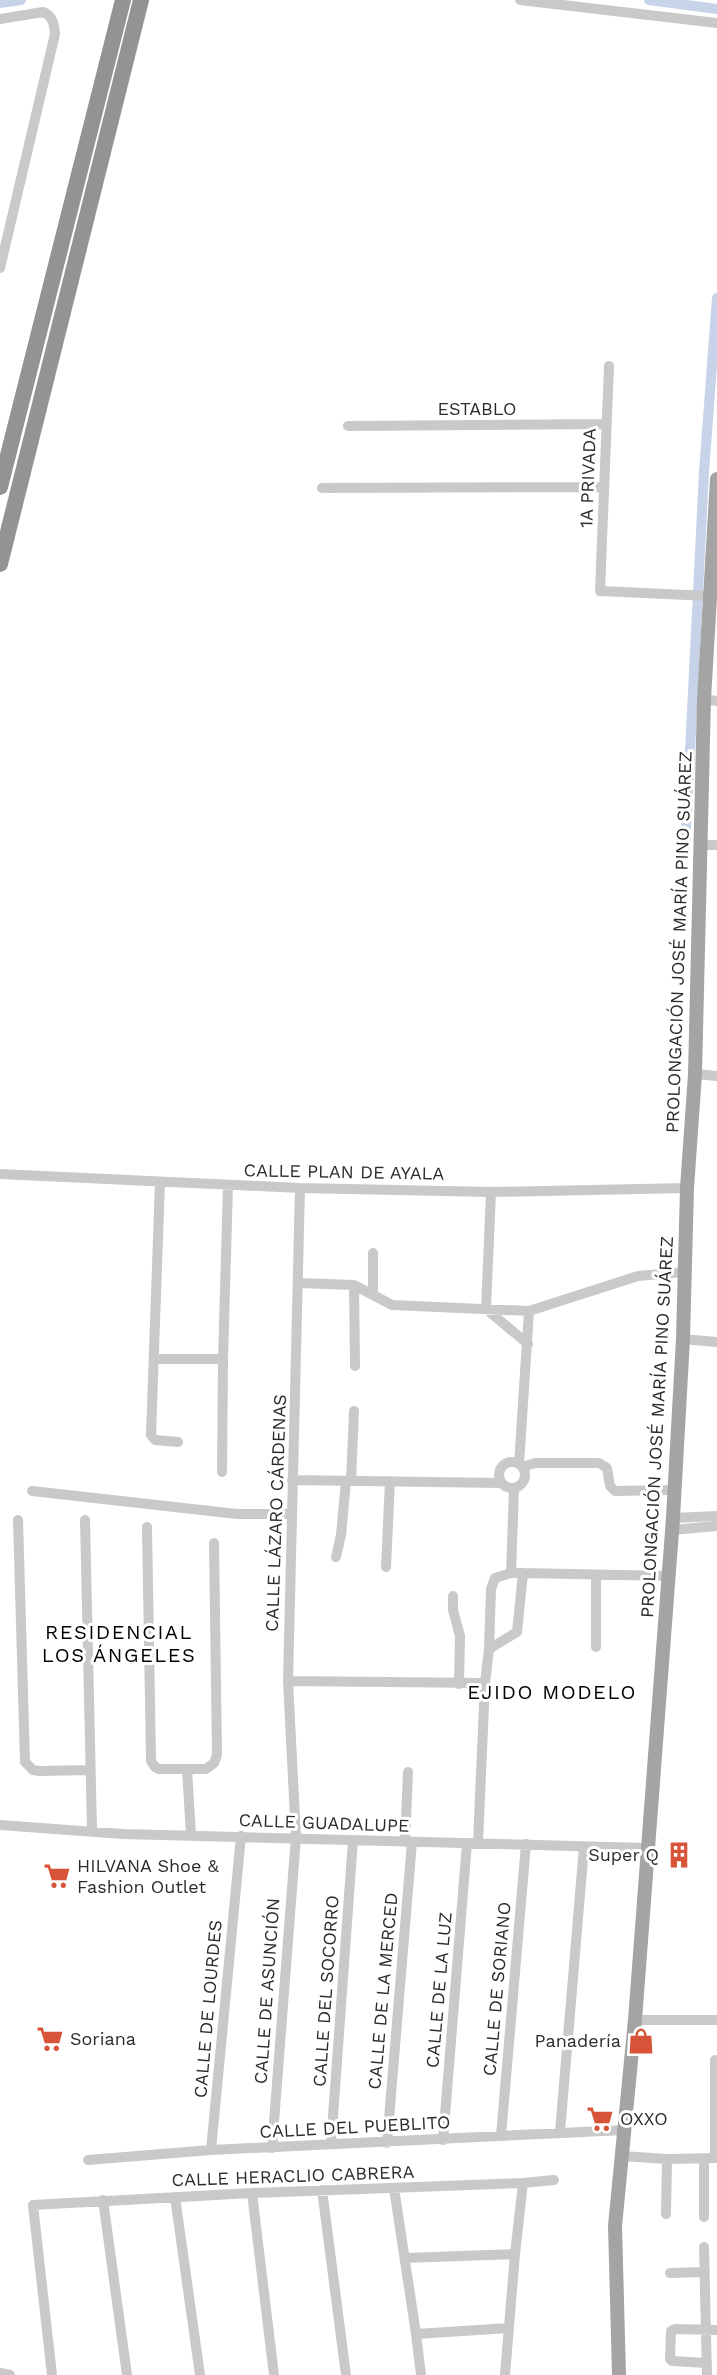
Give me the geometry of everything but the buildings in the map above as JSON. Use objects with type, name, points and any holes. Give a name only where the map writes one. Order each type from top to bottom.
[{"type":"highway","points":[[0,487],[123,0]]},
{"type":"highway","points":[[0,564],[141,0]]},
{"type":"main road","name":"PROLONGACIÓN JOSÉ MARÍA PINO SUÁREZ","points":[[619,2375],[615,2226],[635,2020],[669,1576],[683,1339],[687,1188],[695,1074],[701,845],[711,700],[709,596],[717,479]]},
{"type":"street","points":[[520,0],[717,23]]},
{"type":"street","points":[[0,19],[44,12],[49,14],[53,20],[55,34],[0,268]]},
{"type":"street","name":"1A PRIVADA","points":[[609,366],[600,591],[709,596]]},
{"type":"street","name":"ESTABLO","points":[[348,426],[607,424]]},
{"type":"street","points":[[322,488],[604,487]]},
{"type":"street","points":[[701,845],[717,845]]},
{"type":"street","points":[[695,1074],[717,1076]]},
{"type":"street","name":"CALLE PLAN DE AYALA","points":[[0,1174],[228,1186],[491,1192],[687,1188]]},
{"type":"street","points":[[160,1182],[151,1435],[155,1440],[178,1442]]},
{"type":"street","points":[[222,1472],[228,1186]]},
{"type":"street","name":"CALLE LÁZARO CÁRDENAS","points":[[296,1838],[288,1681],[300,1188]]},
{"type":"street","points":[[486,1309],[491,1192]]},
{"type":"street","points":[[373,1253],[373,1293]]},
{"type":"street","points":[[299,1283],[354,1285],[392,1305],[529,1311],[638,1276],[684,1272]]},
{"type":"street","points":[[354,1285],[355,1366]]},
{"type":"street","points":[[486,1309],[528,1344]]},
{"type":"street","points":[[292,1480],[501,1483],[514,1488],[519,1487],[525,1478],[521,1466],[529,1311]]},
{"type":"street","points":[[683,1339],[717,1342]]},
{"type":"street","points":[[154,1359],[223,1359]]},
{"type":"street","points":[[336,1557],[349,1481],[354,1411]]},
{"type":"street","points":[[501,1483],[502,1466],[514,1462],[521,1466],[535,1463],[599,1463],[607,1468],[610,1486],[615,1491],[674,1490]]},
{"type":"street","points":[[386,1567],[390,1481]]},
{"type":"street","points":[[514,1488],[511,1573],[669,1576]]},
{"type":"street","points":[[32,1491],[237,1514],[291,1514]]},
{"type":"street","points":[[672,1524],[717,1516]]},
{"type":"street","points":[[18,1520],[25,1762],[33,1770],[39,1771],[90,1770]]},
{"type":"street","points":[[85,1520],[92,1830]]},
{"type":"street","points":[[672,1524],[717,1526]]},
{"type":"street","points":[[147,1527],[151,1761],[159,1769],[206,1769],[214,1763],[217,1755],[214,1543]]},
{"type":"street","name":"CALLE DE LA LUZ","points":[[443,2140],[473,1843],[489,1649],[491,1589],[495,1578],[511,1573]]},
{"type":"street","points":[[489,1649],[517,1632],[523,1573]]},
{"type":"street","points":[[596,1647],[597,1576]]},
{"type":"street","points":[[453,1596],[453,1610],[460,1636],[459,1684]]},
{"type":"street","points":[[288,1681],[485,1683]]},
{"type":"street","points":[[187,1769],[191,1836]]},
{"type":"street","name":"CALLE DE LA MERCED","points":[[387,2143],[409,1842],[408,1772]]},
{"type":"street","name":"CALLE GUADALUPE","points":[[0,1825],[123,1834],[647,1848]]},
{"type":"street","name":"CALLE DE LOURDES","points":[[211,2150],[240,1836]]},
{"type":"street","name":"CALLE DE ASUNCIÓN","points":[[272,2148],[296,1838]]},
{"type":"street","name":"CALLE DEL SOCORRO","points":[[331,2144],[353,1840]]},
{"type":"street","name":"CALLE DE SORIANO","points":[[501,2136],[526,1845]]},
{"type":"street","points":[[560,2132],[584,1847]]},
{"type":"street","points":[[635,2020],[717,2020]]},
{"type":"street","points":[[704,2217],[712,2158],[716,2060]]},
{"type":"street","name":"CALLE DEL PUEBLITO","points":[[88,2160],[211,2150],[624,2130]]},
{"type":"street","points":[[622,2156],[667,2159],[712,2158]]},
{"type":"street","points":[[666,2214],[667,2159]]},
{"type":"street","name":"CALLE HERACLIO CABRERA","points":[[52,2375],[33,2205],[554,2180]]},
{"type":"street","points":[[505,2375],[514,2254],[523,2183]]},
{"type":"street","points":[[394,2188],[421,2375]]},
{"type":"street","points":[[322,2190],[346,2375]]},
{"type":"street","points":[[252,2193],[274,2375]]},
{"type":"street","points":[[175,2197],[201,2375]]},
{"type":"street","points":[[103,2200],[127,2375]]},
{"type":"street","points":[[704,2247],[712,2330],[707,2375]]},
{"type":"street","points":[[405,2258],[514,2254]]},
{"type":"street","points":[[670,2272],[705,2272]]},
{"type":"street","points":[[416,2334],[509,2328]]},
{"type":"street","points":[[707,2363],[675,2363],[670,2359],[671,2331],[675,2329],[712,2330]]},
{"type":"street","points":[[0,2373],[10,2375]]},
{"type":"waterway","points":[[0,3],[21,0]]},
{"type":"waterway","points":[[649,0],[717,9]]},
{"type":"waterway","points":[[685,850],[704,472],[717,298]]},
{"type":"place","name":"Super Q","points":[[679,1855]]},
{"type":"place","name":"HILVANA Shoe & Fashion Outlet","points":[[57,1876]]},
{"type":"place","name":"Soriana","points":[[50,2039]]},
{"type":"place","name":"Panadería","points":[[641,2041]]},
{"type":"place","name":"OXXO","points":[[600,2119]]},
{"type":"district","name":"RESIDENCIAL LOS ÁNGELES","points":[[119,1644]]},
{"type":"district","name":"EJIDO MODELO","points":[[552,1692]]}]
